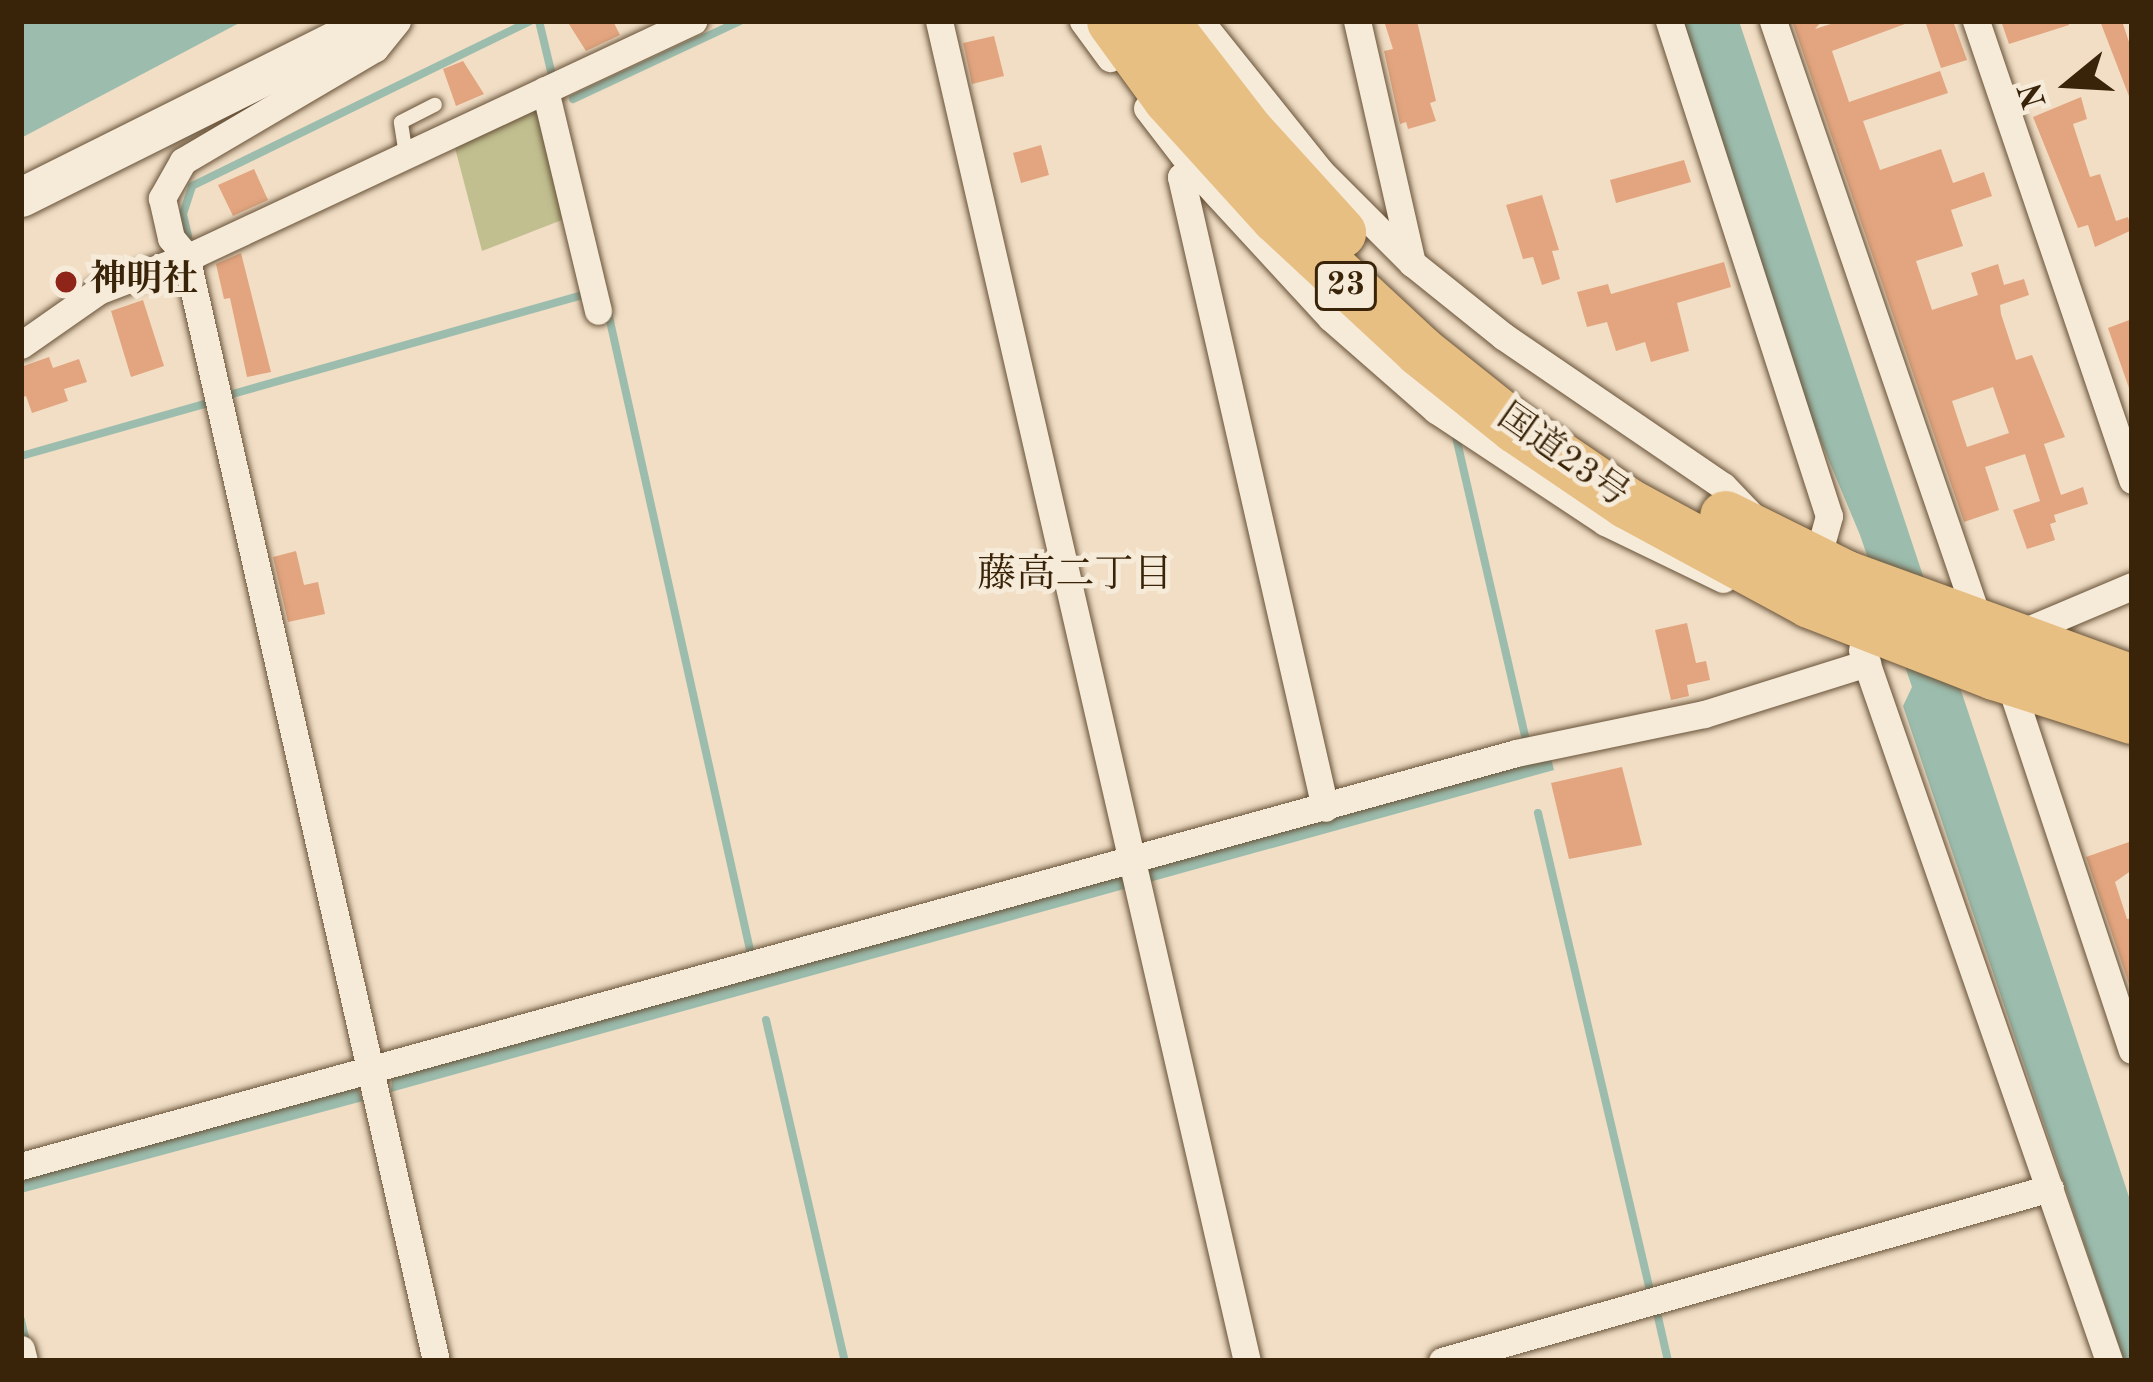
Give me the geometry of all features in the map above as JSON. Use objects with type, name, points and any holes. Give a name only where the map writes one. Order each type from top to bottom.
[{"type":"highway","name":"国道23号","points":[[1112,21],[1214,151],[1340,281],[1515,427],[1828,595],[1997,655],[2132,680]]},
{"type":"highway","name":"国道23号","points":[[1162,21],[1248,131],[1377,268],[1635,488]]},
{"type":"highway","name":"国道23号","points":[[1997,655],[2063,695],[2132,718]]},
{"type":"highway","points":[[2063,695],[2132,730]]},
{"type":"street","points":[[21,197],[374,21]]},
{"type":"street","points":[[397,21],[375,48],[183,161],[162,198],[171,238],[186,256],[436,1361]]},
{"type":"street","points":[[939,21],[1247,1361]]},
{"type":"street","points":[[1083,21],[1192,168],[1331,318],[1436,410],[1605,522],[1707,575],[1828,595]]},
{"type":"street","points":[[1200,21],[1320,171],[1412,263],[1502,336],[1723,485],[1828,595]]},
{"type":"street","points":[[1357,21],[1412,263]]},
{"type":"street","points":[[1669,21],[1829,516],[1828,595],[2050,1188],[2109,1361]]},
{"type":"street","points":[[1773,21],[2132,1050]]},
{"type":"street","points":[[1976,21],[2132,480]]},
{"type":"street","points":[[21,345],[98,291],[186,256],[686,22]]},
{"type":"street","points":[[545,90],[598,311]]},
{"type":"street","points":[[1192,168],[1180,177],[1325,808]]},
{"type":"street","points":[[1997,655],[2132,586]]},
{"type":"street","points":[[21,1166],[1134,873],[1325,808],[1516,753],[1704,713],[1828,595]]},
{"type":"street","points":[[1442,1361],[2050,1188]]},
{"type":"street","points":[[21,1349],[24,1361]]},
{"type":"lane","points":[[406,155],[401,122],[435,105]]},
{"type":"shaded area","points":[[21,21],[243,21],[21,138]]},
{"type":"shaded area","points":[[1683,21],[1739,21],[2132,1206],[2132,1361],[2124,1361],[1903,706],[1912,687],[1860,535],[1791,370]]},
{"type":"shaded area","points":[[534,106],[542,109],[567,218],[482,251],[454,144]]},
{"type":"shaded area","points":[[1550,755],[1554,770],[391,1092],[392,1078]]},
{"type":"shaded area","points":[[357,1088],[363,1101],[21,1193],[21,1179]]},
{"type":"building","points":[[567,21],[619,21],[614,23],[620,35],[586,51]]},
{"type":"building","points":[[1384,21],[1417,21],[1436,101],[1430,103],[1436,121],[1408,129],[1406,122],[1400,124],[1384,51],[1393,49]]},
{"type":"building","points":[[1792,21],[1822,21],[1815,29],[1840,21],[1913,21],[1832,51],[1849,102],[1940,71],[1948,93],[1863,121],[1880,170],[1941,149],[1953,183],[1984,172],[1992,196],[1951,210],[1963,246],[1916,261],[1932,310],[1978,295],[1971,273],[1998,264],[2004,285],[2024,279],[2029,295],[2000,305],[2001,314],[2016,360],[2032,355],[2065,437],[2044,444],[2061,495],[2083,487],[2088,504],[2054,515],[2056,522],[2050,524],[2055,540],[2027,549],[2013,510],[2040,501],[2025,454],[1985,467],[1999,510],[1964,522]],"holes":[[[1993,387],[2009,433],[1967,447],[1952,401]]]},
{"type":"building","points":[[1925,21],[1953,21],[1967,60],[1941,68]]},
{"type":"building","points":[[2001,21],[2068,21],[2069,25],[2009,44]]},
{"type":"building","points":[[2100,21],[2122,21],[2132,51],[2132,104]]},
{"type":"building","points":[[994,36],[1004,76],[972,84],[963,43]]},
{"type":"building","points":[[463,61],[484,94],[456,106],[443,69]]},
{"type":"building","points":[[2081,97],[2087,119],[2073,124],[2090,177],[2100,174],[2116,221],[2128,217],[2132,230],[2095,247],[2088,225],[2078,228],[2033,117]]},
{"type":"building","points":[[1041,145],[1049,175],[1021,183],[1013,153]]},
{"type":"building","points":[[1684,160],[1691,182],[1616,203],[1610,180]]},
{"type":"building","points":[[254,169],[268,200],[233,216],[218,185]]},
{"type":"building","points":[[1542,195],[1559,250],[1552,251],[1560,279],[1542,285],[1533,257],[1523,259],[1506,205]]},
{"type":"building","points":[[241,253],[271,372],[247,377],[230,298],[224,299],[216,264]]},
{"type":"building","points":[[1724,262],[1731,287],[1677,303],[1689,351],[1651,362],[1645,342],[1616,351],[1607,322],[1587,327],[1577,292],[1608,284],[1611,294]]},
{"type":"building","points":[[143,300],[164,366],[131,377],[111,311]]},
{"type":"building","points":[[2132,319],[2132,388],[2129,388],[2108,328]]},
{"type":"building","points":[[49,357],[53,368],[79,359],[87,382],[64,389],[68,401],[32,413],[26,396],[21,398],[21,367]]},
{"type":"building","points":[[296,551],[304,585],[318,582],[325,614],[288,622],[273,557]]},
{"type":"building","points":[[1687,623],[1696,663],[1706,661],[1710,680],[1687,685],[1689,696],[1671,700],[1655,630]]},
{"type":"building","points":[[1622,767],[1642,845],[1569,859],[1551,783]]},
{"type":"building","points":[[2132,841],[2132,870],[2115,882],[2127,919],[2132,918],[2132,993],[2086,857]]},
{"type":"waterway","points":[[188,236],[183,214],[192,186],[530,21]]},
{"type":"waterway","points":[[539,21],[552,75]]},
{"type":"waterway","points":[[573,99],[740,21]]},
{"type":"waterway","points":[[229,395],[583,295]]},
{"type":"waterway","points":[[608,312],[750,950]]},
{"type":"waterway","points":[[21,456],[208,403]]},
{"type":"waterway","points":[[1456,437],[1525,737]]},
{"type":"waterway","points":[[1538,813],[1650,1289]]},
{"type":"waterway","points":[[766,1020],[845,1361]]},
{"type":"waterway","points":[[1658,1317],[1668,1361]]},
{"type":"waterway","points":[[21,1320],[26,1342]]},
{"type":"place","name":"神明社","points":[[66,282]]},
{"type":"district","name":"藤高二丁目","points":[[1075,576]]}]
